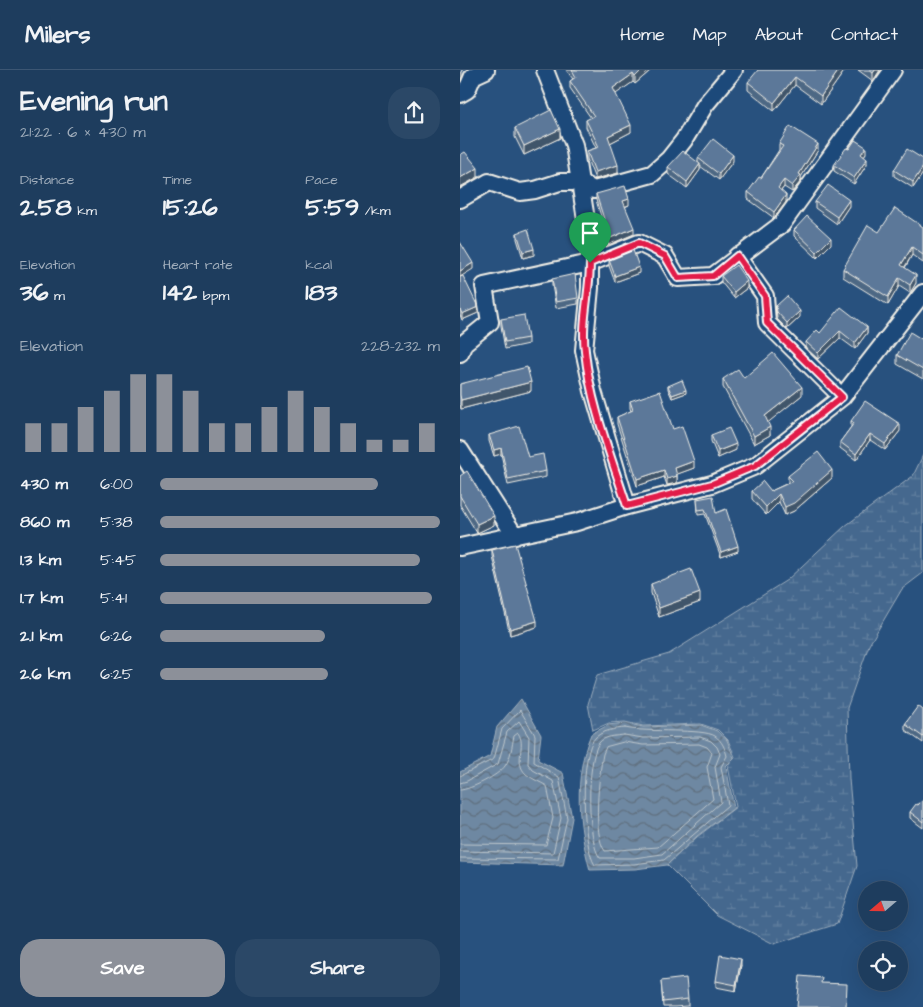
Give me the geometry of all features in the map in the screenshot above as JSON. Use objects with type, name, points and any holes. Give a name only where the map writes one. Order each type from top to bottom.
[{"type":"street","points":[[460,94],[467,90],[473,76],[486,70]]},
{"type":"street","points":[[546,70],[574,145],[590,244],[584,350],[593,391],[627,506]]},
{"type":"street","points":[[460,199],[489,182],[520,192],[535,190],[560,182],[579,182],[594,190],[652,174],[684,140],[705,106],[734,70]]},
{"type":"street","points":[[460,353],[464,343],[490,322],[484,286],[590,263],[639,243],[665,256],[678,278],[713,276],[737,256],[782,224],[893,70]]},
{"type":"street","points":[[737,256],[765,296],[767,323],[842,397]]},
{"type":"street","points":[[460,548],[577,522],[627,506],[712,484],[755,466],[842,397],[923,293]]},
{"type":"street","points":[[460,450],[515,536]]},
{"type":"green space","points":[[923,455],[923,573],[902,589],[869,645],[847,708],[849,779],[857,866],[837,924],[774,944],[717,915],[667,865],[697,837],[736,807],[728,766],[735,757],[728,740],[718,730],[701,724],[643,726],[625,722],[609,723],[593,730],[588,704],[597,675],[669,654],[787,580],[845,526],[913,476]]},
{"type":"water","points":[[521,699],[541,735],[538,760],[563,773],[572,818],[563,865],[460,862],[460,772],[490,756],[497,727]]},
{"type":"water","points":[[625,723],[643,727],[701,725],[717,731],[727,740],[734,758],[726,766],[734,808],[697,836],[667,865],[635,869],[590,870],[580,819],[579,802],[585,750],[591,734],[608,725]]},
{"type":"building","points":[[572,70],[642,70],[635,77],[633,74],[613,88],[631,125],[608,136],[618,165],[595,172],[587,151],[599,147],[586,120],[594,116],[570,81],[576,77]]},
{"type":"building","points":[[758,70],[839,70],[821,96],[795,77],[774,103],[748,82]]},
{"type":"building","points":[[551,110],[560,129],[524,146],[515,128]]},
{"type":"building","points":[[790,126],[818,144],[799,174],[801,175],[792,186],[784,180],[778,188],[786,195],[774,212],[748,192],[759,177],[761,178],[783,146],[779,144]]},
{"type":"building","points":[[713,139],[733,155],[719,174],[698,158]]},
{"type":"building","points":[[855,140],[866,147],[861,154],[867,159],[854,178],[834,165],[846,148],[849,149]]},
{"type":"building","points":[[907,149],[923,159],[923,167],[913,182],[894,170]]},
{"type":"building","points":[[683,151],[700,164],[687,182],[668,167]]},
{"type":"building","points":[[465,152],[478,168],[460,178],[460,155]]},
{"type":"building","points":[[828,185],[849,200],[837,217],[815,202]]},
{"type":"building","points":[[625,186],[629,199],[623,201],[634,228],[608,239],[602,223],[605,222],[596,194]]},
{"type":"building","points":[[895,208],[923,227],[923,255],[912,247],[901,265],[916,275],[910,285],[899,278],[888,297],[843,269],[868,225],[879,232]]},
{"type":"building","points":[[807,216],[831,238],[817,252],[794,230]]},
{"type":"building","points":[[528,229],[534,249],[523,252],[517,233]]},
{"type":"building","points":[[460,242],[473,263],[460,271]]},
{"type":"building","points":[[633,250],[639,267],[615,276],[609,260]]},
{"type":"building","points":[[736,265],[747,281],[734,292],[721,276]]},
{"type":"building","points":[[575,274],[578,298],[556,302],[552,279]]},
{"type":"building","points":[[463,276],[478,307],[462,314],[460,309],[460,277]]},
{"type":"building","points":[[787,296],[800,311],[787,323],[777,312],[776,306]]},
{"type":"building","points":[[841,307],[867,327],[855,343],[840,331],[818,353],[806,342],[817,330],[820,333]]},
{"type":"building","points":[[524,315],[528,338],[505,342],[501,319]]},
{"type":"building","points":[[910,332],[923,340],[923,370],[897,355]]},
{"type":"building","points":[[773,353],[802,387],[765,416],[770,427],[754,436],[723,379],[738,369],[744,378]]},
{"type":"building","points":[[527,367],[531,382],[461,400],[460,384]]},
{"type":"building","points":[[682,380],[686,390],[672,395],[668,386]]},
{"type":"building","points":[[660,391],[673,429],[682,426],[694,461],[675,468],[677,476],[667,479],[664,470],[637,479],[617,417],[633,410],[630,401]]},
{"type":"building","points":[[865,401],[900,424],[885,444],[870,434],[856,454],[840,442],[854,423],[851,421]]},
{"type":"building","points":[[519,426],[528,457],[543,454],[546,471],[508,479],[501,448],[494,450],[489,435]]},
{"type":"building","points":[[729,428],[736,444],[718,451],[711,435]]},
{"type":"building","points":[[818,452],[832,470],[794,503],[785,507],[779,494],[766,507],[752,491],[763,481],[771,491],[793,481],[788,476]]},
{"type":"building","points":[[467,471],[494,516],[477,524],[460,496],[460,476]]},
{"type":"building","points":[[713,496],[716,513],[726,509],[738,546],[721,552],[705,509],[698,510],[697,499]]},
{"type":"building","points":[[515,544],[537,621],[510,629],[492,550]]},
{"type":"building","points":[[691,569],[700,593],[659,608],[651,584]]},
{"type":"building","points":[[918,706],[923,710],[923,737],[905,724]]},
{"type":"building","points":[[923,800],[923,822],[910,812],[916,804],[918,805]]},
{"type":"building","points":[[720,955],[741,959],[736,985],[716,981]]},
{"type":"building","points":[[800,976],[822,978],[821,983],[847,984],[846,1007],[797,1007]]},
{"type":"building","points":[[686,978],[688,999],[663,1002],[661,981]]},
{"type":"route","points":[[639,243],[665,256],[678,278],[713,276],[737,256],[747,267],[765,296],[767,323],[842,397],[755,466],[712,484],[627,506],[593,391],[584,350],[590,288],[590,263],[639,243]]}]
